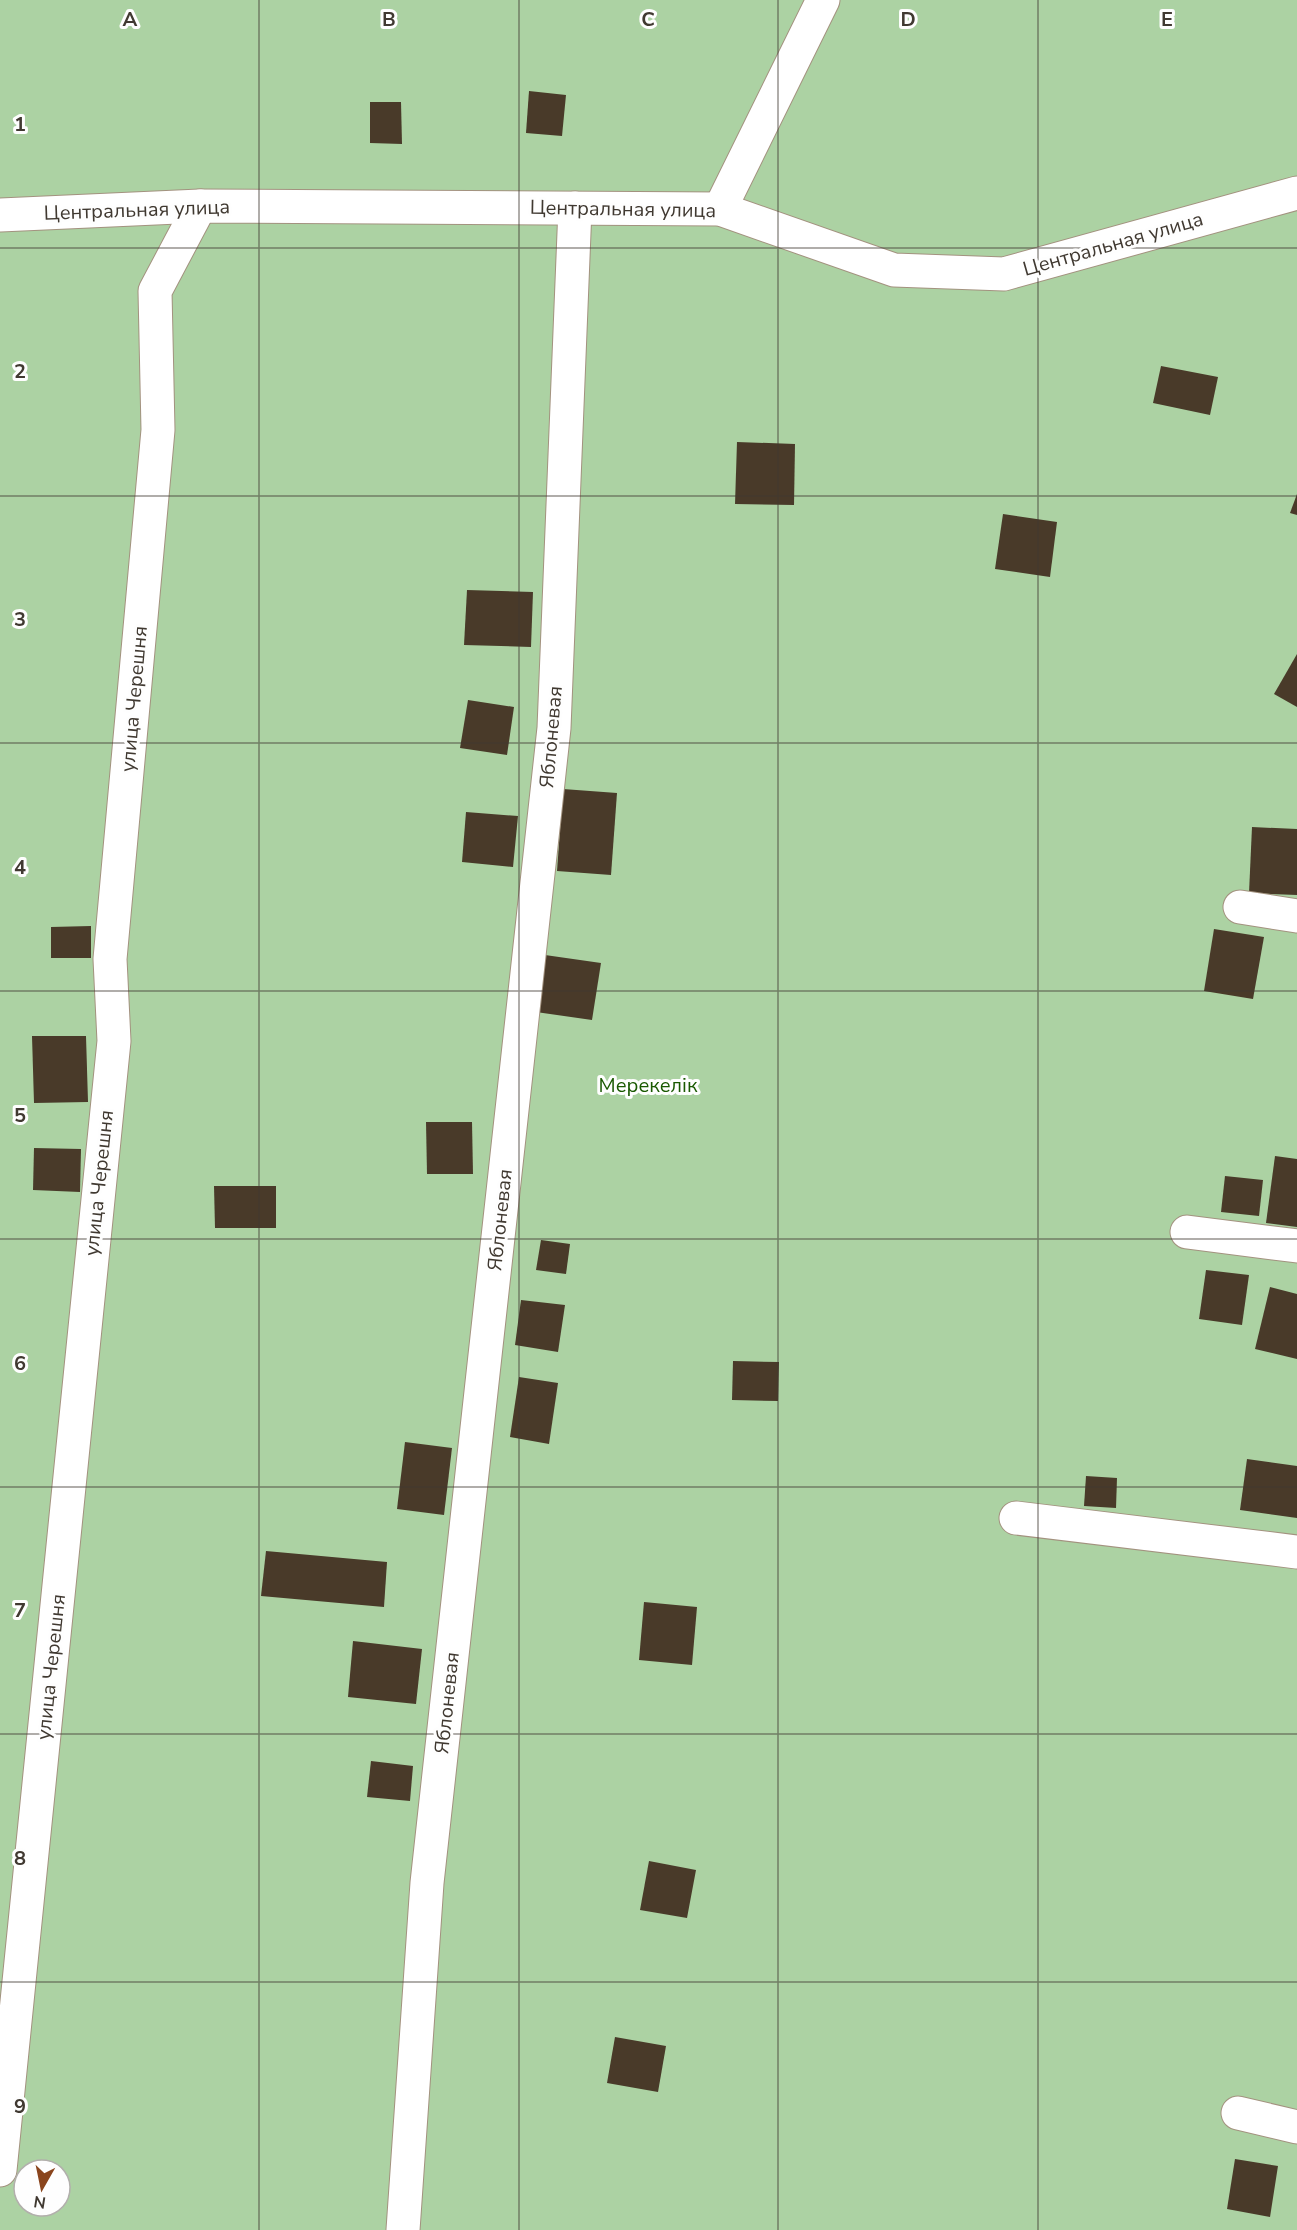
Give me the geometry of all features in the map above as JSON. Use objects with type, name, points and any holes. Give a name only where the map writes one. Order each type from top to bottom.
[{"type":"street","points":[[720,209],[822,0]]},
{"type":"street","name":"Центральная улица","points":[[0,216],[200,206],[720,209],[894,270],[1004,274],[1297,193]]},
{"type":"street","name":"улица Черешня","points":[[0,2170],[114,1041],[110,959],[158,430],[155,291],[200,206]]},
{"type":"street","name":"Яблоневая","points":[[403,2230],[427,1883],[554,728],[575,208]]},
{"type":"street","points":[[1240,907],[1297,916]]},
{"type":"street","points":[[1187,1232],[1297,1246]]},
{"type":"street","points":[[1016,1518],[1297,1552]]},
{"type":"street","points":[[1238,2113],[1297,2127]]},
{"type":"green space","name":"Мерекелік","points":[[0,0],[1297,0],[1297,2230],[0,2230]]},
{"type":"building","points":[[529,91],[566,95],[562,136],[526,133]]},
{"type":"building","points":[[370,102],[401,102],[402,144],[370,143]]},
{"type":"building","points":[[1161,366],[1218,377],[1210,415],[1153,403]]},
{"type":"building","points":[[737,442],[795,444],[794,505],[735,504]]},
{"type":"building","points":[[1297,494],[1297,515],[1290,513]]},
{"type":"building","points":[[1003,514],[1057,522],[1050,577],[995,569]]},
{"type":"building","points":[[467,590],[533,592],[531,647],[464,645]]},
{"type":"building","points":[[1297,654],[1297,707],[1274,694]]},
{"type":"building","points":[[468,700],[514,707],[507,755],[460,748]]},
{"type":"building","points":[[563,789],[617,793],[611,875],[557,871]]},
{"type":"building","points":[[466,812],[518,816],[513,867],[462,862]]},
{"type":"building","points":[[1252,827],[1297,829],[1297,895],[1249,893]]},
{"type":"building","points":[[91,926],[91,958],[51,958],[51,927]]},
{"type":"building","points":[[1214,929],[1264,937],[1253,999],[1204,991]]},
{"type":"building","points":[[545,955],[601,963],[592,1020],[536,1012]]},
{"type":"building","points":[[32,1036],[86,1036],[88,1102],[34,1103]]},
{"type":"building","points":[[426,1122],[472,1122],[473,1174],[427,1174]]},
{"type":"building","points":[[34,1148],[81,1149],[80,1192],[33,1190]]},
{"type":"building","points":[[1275,1156],[1297,1159],[1297,1227],[1266,1223]]},
{"type":"building","points":[[1225,1176],[1263,1180],[1259,1216],[1221,1212]]},
{"type":"building","points":[[214,1186],[276,1186],[276,1228],[215,1228]]},
{"type":"building","points":[[541,1240],[570,1244],[566,1274],[536,1270]]},
{"type":"building","points":[[1206,1270],[1249,1275],[1242,1325],[1199,1319]]},
{"type":"building","points":[[1270,1287],[1297,1294],[1297,1359],[1255,1349]]},
{"type":"building","points":[[521,1300],[565,1305],[558,1352],[515,1345]]},
{"type":"building","points":[[733,1361],[779,1362],[778,1401],[732,1400]]},
{"type":"building","points":[[519,1377],[558,1383],[549,1444],[510,1437]]},
{"type":"building","points":[[405,1442],[452,1448],[444,1515],[397,1509]]},
{"type":"building","points":[[1247,1459],[1297,1466],[1297,1518],[1240,1510]]},
{"type":"building","points":[[1086,1476],[1117,1478],[1116,1508],[1084,1506]]},
{"type":"building","points":[[266,1551],[387,1562],[384,1607],[261,1596]]},
{"type":"building","points":[[644,1602],[697,1607],[692,1665],[639,1660]]},
{"type":"building","points":[[353,1641],[422,1649],[416,1704],[348,1697]]},
{"type":"building","points":[[371,1761],[413,1766],[410,1801],[367,1797]]},
{"type":"building","points":[[649,1861],[696,1870],[687,1918],[640,1910]]},
{"type":"building","points":[[615,2037],[666,2046],[658,2092],[607,2083]]},
{"type":"building","points":[[1235,2159],[1278,2166],[1270,2217],[1227,2209]]}]
